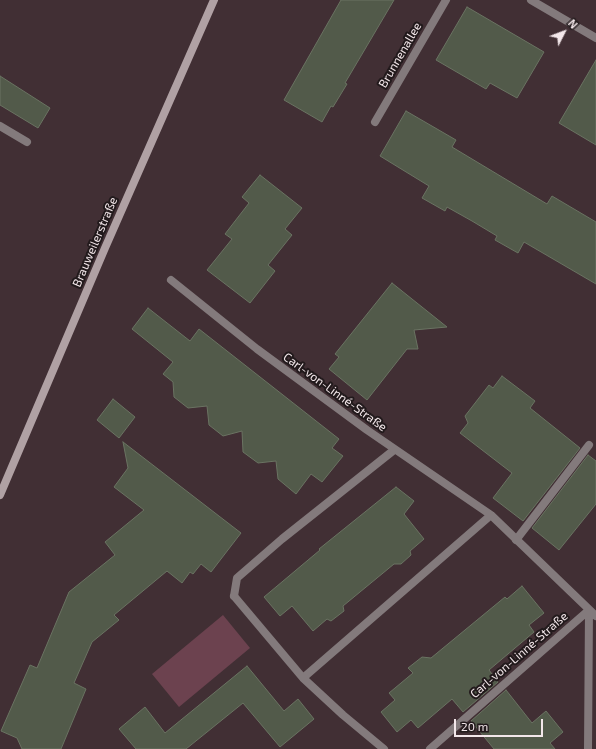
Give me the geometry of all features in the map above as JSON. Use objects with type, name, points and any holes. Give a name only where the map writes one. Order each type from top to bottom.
[{"type":"main road","name":"Brauweilerstraße","points":[[0,495],[105,248],[214,0]]},
{"type":"street","name":"Brunnenallee","points":[[375,122],[446,0]]},
{"type":"street","points":[[531,0],[596,38]]},
{"type":"street","points":[[0,126],[27,142]]},
{"type":"street","name":"Carl-von-Linné-Straße","points":[[171,280],[257,349],[394,450],[491,515],[596,616]]},
{"type":"street","points":[[516,540],[589,445]]},
{"type":"street","points":[[384,749],[343,715],[303,678],[234,596],[237,578],[282,539],[394,450]]},
{"type":"street","points":[[303,678],[491,515]]},
{"type":"street","points":[[588,749],[589,610]]},
{"type":"street","name":"Carl-von-Linné-Straße","points":[[430,749],[589,610]]},
{"type":"shaded area","points":[[223,615],[250,648],[179,707],[152,674]]},
{"type":"building","points":[[341,0],[394,0],[345,83],[347,84],[333,107],[331,106],[322,122],[284,100]]},
{"type":"building","points":[[467,7],[544,52],[517,98],[490,83],[486,89],[436,60]]},
{"type":"building","points":[[596,60],[596,145],[559,123]]},
{"type":"building","points":[[0,76],[50,108],[38,128],[0,105]]},
{"type":"building","points":[[406,111],[456,140],[452,147],[547,204],[552,196],[596,222],[596,284],[524,242],[518,253],[495,240],[497,236],[472,221],[447,207],[445,211],[422,198],[429,186],[380,156]]},
{"type":"building","points":[[260,175],[302,208],[285,229],[292,235],[268,265],[275,271],[250,303],[207,270],[232,239],[225,234],[249,203],[242,197]]},
{"type":"building","points":[[392,283],[447,327],[414,330],[418,349],[407,349],[367,400],[329,369],[339,357],[335,354]]},
{"type":"building","points":[[148,308],[190,341],[199,329],[339,439],[332,448],[343,456],[322,482],[311,474],[296,494],[278,479],[276,461],[258,463],[243,452],[242,431],[223,436],[209,425],[207,406],[188,408],[174,397],[173,382],[163,374],[173,362],[132,329]]},
{"type":"building","points":[[502,376],[535,401],[530,408],[580,448],[523,521],[493,498],[512,473],[460,433],[468,423],[465,416],[489,385],[493,388]]},
{"type":"building","points":[[113,399],[135,417],[119,438],[97,420]]},
{"type":"building","points":[[123,442],[241,533],[211,572],[201,564],[193,574],[190,572],[182,583],[167,571],[114,615],[119,620],[92,642],[74,683],[86,689],[61,749],[22,749],[17,738],[1,731],[30,665],[37,668],[69,592],[115,555],[105,542],[144,510],[114,487],[128,468]]},
{"type":"building","points":[[588,455],[596,461],[596,504],[559,550],[532,528]]},
{"type":"building","points":[[396,487],[414,501],[404,514],[424,539],[410,551],[411,555],[401,564],[394,564],[343,606],[344,611],[331,621],[327,619],[313,631],[292,606],[280,616],[264,597],[320,550],[319,549]]},
{"type":"building","points":[[522,586],[544,613],[529,625],[534,632],[489,670],[498,682],[463,712],[452,699],[418,728],[411,720],[397,732],[381,712],[395,700],[389,693],[413,673],[408,668],[422,657],[431,658],[505,597],[507,599]]},
{"type":"building","points":[[247,666],[284,711],[298,699],[314,719],[280,747],[243,703],[186,749],[136,749],[119,729],[145,707],[165,733]]},
{"type":"building","points":[[506,690],[532,723],[546,711],[563,732],[550,743],[555,749],[494,749],[471,721]]}]
